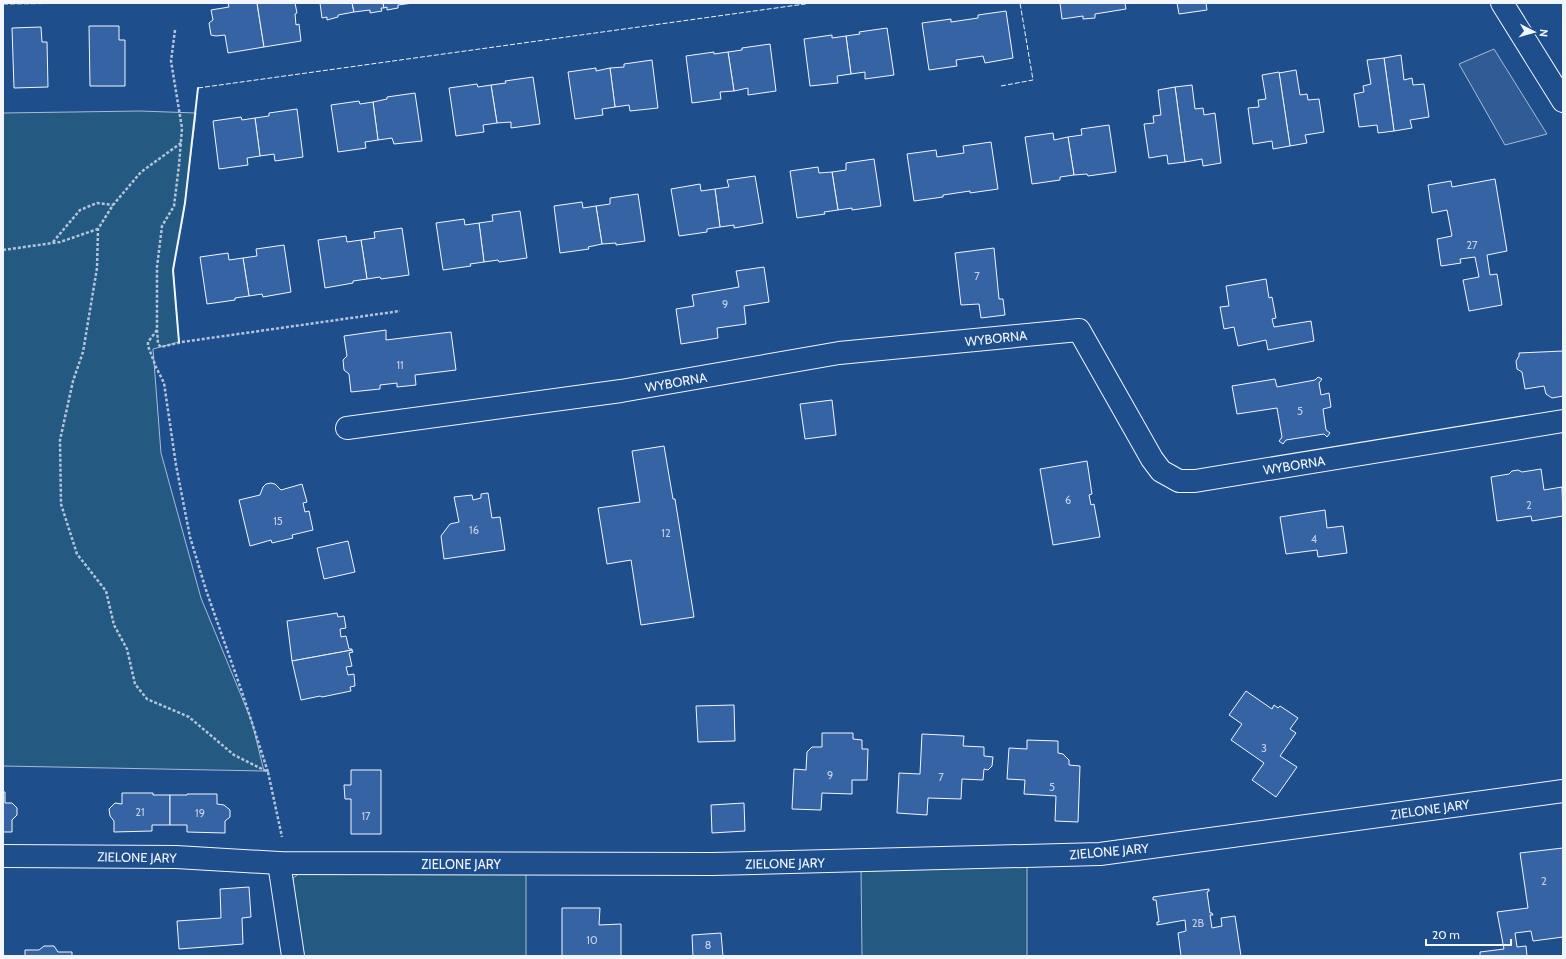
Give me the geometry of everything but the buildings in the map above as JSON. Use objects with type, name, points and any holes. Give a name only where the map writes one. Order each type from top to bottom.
[{"type":"street","points":[[1502,3],[1563,102]]},
{"type":"street","name":"WYBORNA","points":[[347,428],[621,391],[840,353],[1079,330],[1152,459],[1161,471],[1179,481],[1195,481],[1563,421]]},
{"type":"street","name":"ZIELONE JARY","points":[[3,856],[176,857],[279,863],[714,864],[1100,854],[1563,791]]},
{"type":"street","points":[[279,863],[293,956]]},
{"type":"path","points":[[175,30],[171,61],[182,128],[174,206],[162,226],[157,267],[158,344],[161,347],[182,342],[400,311]]},
{"type":"path","points":[[181,142],[141,172],[112,205],[98,229],[97,268],[83,352],[73,381],[60,440],[61,504],[77,554],[106,591],[114,625],[127,649],[135,684],[147,699],[189,717],[234,755],[268,772]]},
{"type":"path","points":[[54,242],[80,210],[97,203],[112,205]]},
{"type":"path","points":[[3,250],[60,242],[98,229]]},
{"type":"path","points":[[157,330],[148,342],[148,346],[156,367],[164,382],[176,465],[190,537],[206,590],[268,772],[282,837],[279,863]]},
{"type":"shaded area","points":[[1494,49],[1547,134],[1505,145],[1459,64]]},
{"type":"shaded area","points":[[140,111],[196,113],[183,217],[173,270],[179,342],[153,349],[161,453],[201,598],[252,722],[264,771],[3,766],[3,113]]},
{"type":"shaded area","points":[[1027,862],[1027,956],[862,956],[861,868]]},
{"type":"shaded area","points":[[526,868],[526,956],[302,956],[293,878],[304,870]]},
{"type":"fence","points":[[3,4],[96,3]]},
{"type":"fence","points":[[198,88],[812,3]]},
{"type":"fence","points":[[1001,86],[1033,80],[1020,3]]},
{"type":"wall","points":[[179,342],[173,270],[185,203],[198,88]]}]
